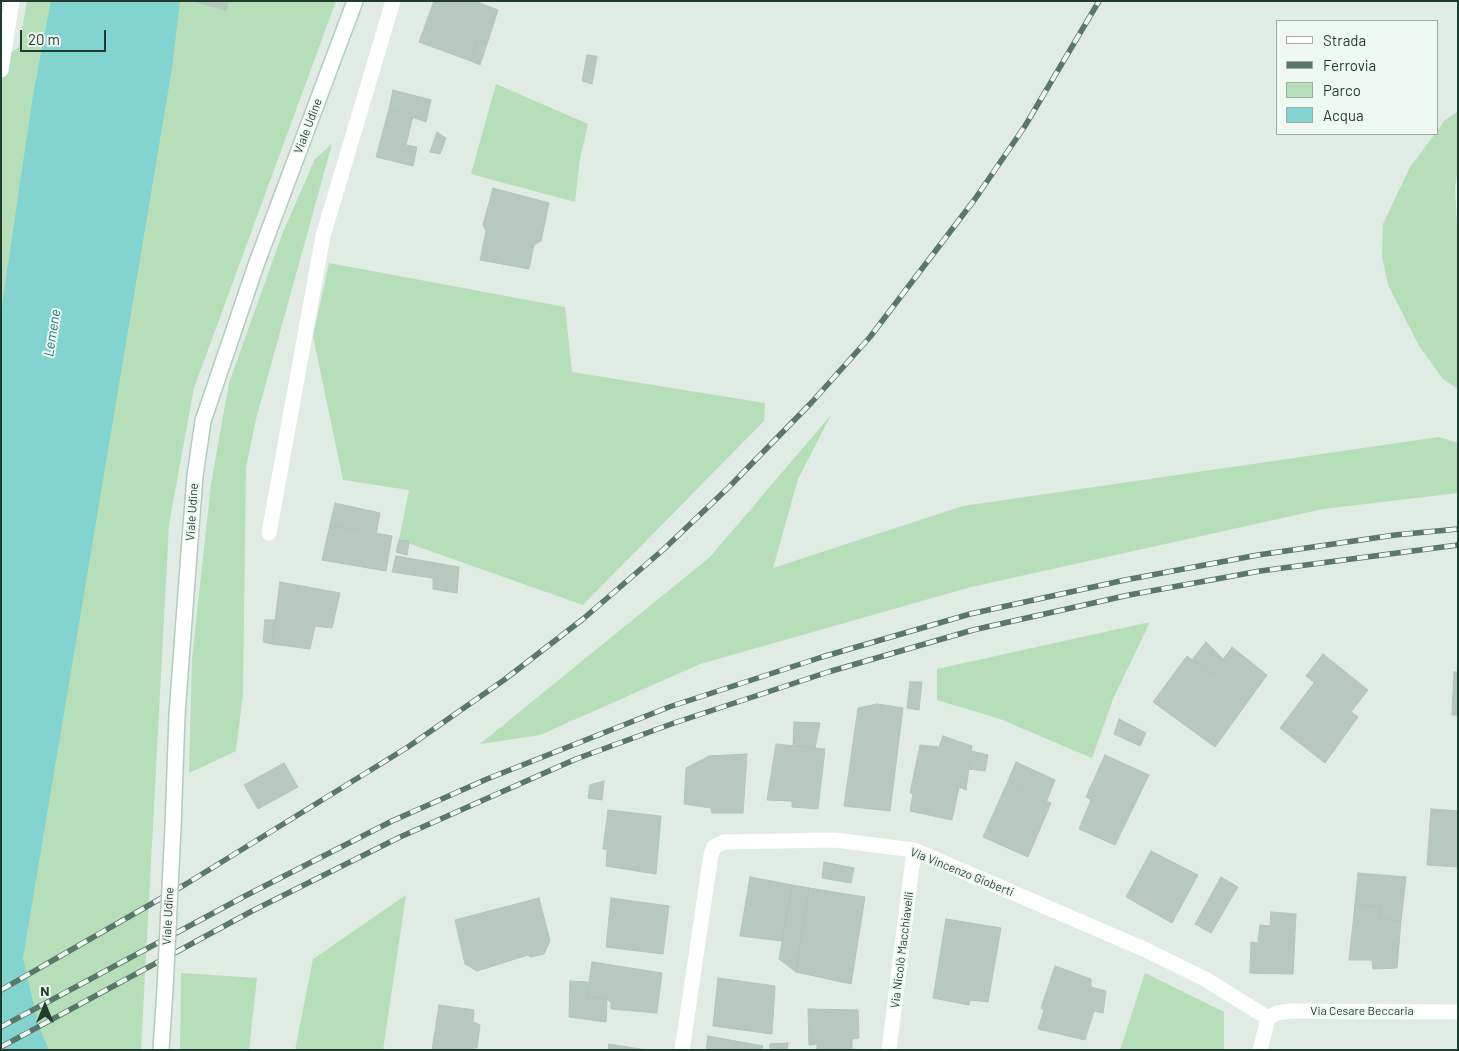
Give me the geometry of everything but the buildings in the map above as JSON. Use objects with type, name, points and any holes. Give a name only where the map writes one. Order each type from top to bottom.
[{"type":"street","points":[[1,70],[12,1]]},
{"type":"street","name":"Viale Udine","points":[[161,1050],[176,716],[195,476],[203,421],[256,265],[355,1]]},
{"type":"street","points":[[269,533],[323,236],[393,1]]},
{"type":"street","name":"Via Vincenzo Gioberti","points":[[682,1050],[711,855],[714,847],[724,842],[835,840],[914,850],[1146,950],[1204,979],[1268,1018]]},
{"type":"street","name":"Via Nicolò Macchiavelli","points":[[889,1050],[914,850]]},
{"type":"street","name":"Via Cesare Beccaria","points":[[1268,1018],[1277,1012],[1291,1011],[1458,1012]]},
{"type":"street","points":[[1260,1050],[1268,1018]]},
{"type":"green space","points":[[27,1],[336,1],[194,388],[169,524],[141,1050],[1,1050],[1,59],[19,47]]},
{"type":"green space","points":[[496,84],[588,124],[580,158],[575,202],[471,174]]},
{"type":"green space","points":[[1458,111],[1458,172],[1455,186],[1458,243],[1458,389],[1443,379],[1419,346],[1388,285],[1382,257],[1383,224],[1410,167],[1434,135],[1439,135],[1439,128],[1444,121]]},
{"type":"green space","points":[[332,144],[256,419],[246,467],[243,694],[236,751],[189,773],[192,659],[211,484],[229,383],[283,232],[315,159]]},
{"type":"green space","points":[[329,263],[565,307],[572,372],[765,403],[764,421],[583,605],[399,540],[409,490],[343,480],[313,336]]},
{"type":"green space","points":[[831,415],[798,479],[773,568],[963,506],[1439,437],[1458,443],[1458,493],[1323,509],[971,587],[700,664],[540,735],[480,744],[710,557]]},
{"type":"green space","points":[[1150,622],[1113,699],[1092,758],[1000,719],[937,700],[937,669]]},
{"type":"green space","points":[[406,895],[383,1050],[295,1050],[313,959]]},
{"type":"green space","points":[[181,973],[257,978],[249,1050],[180,1050]]},
{"type":"green space","points":[[1145,973],[1224,1012],[1224,1050],[1120,1050]]},
{"type":"water","name":"Lemene","points":[[51,1],[180,1],[172,68],[23,958],[39,1027],[49,1050],[1,1050],[1,312],[33,95]]},
{"type":"railway","points":[[1,990],[186,884],[408,747],[504,680],[583,619],[664,549],[729,487],[812,402],[870,337],[975,199],[1025,126],[1099,1]]},
{"type":"railway","points":[[1,1027],[245,896],[392,821],[487,779],[669,707],[822,657],[970,614],[1125,580],[1258,555],[1395,535],[1458,529]]},
{"type":"railway","points":[[1,1047],[252,911],[400,837],[576,759],[674,723],[828,672],[973,630],[1129,595],[1260,571],[1458,545]]}]
